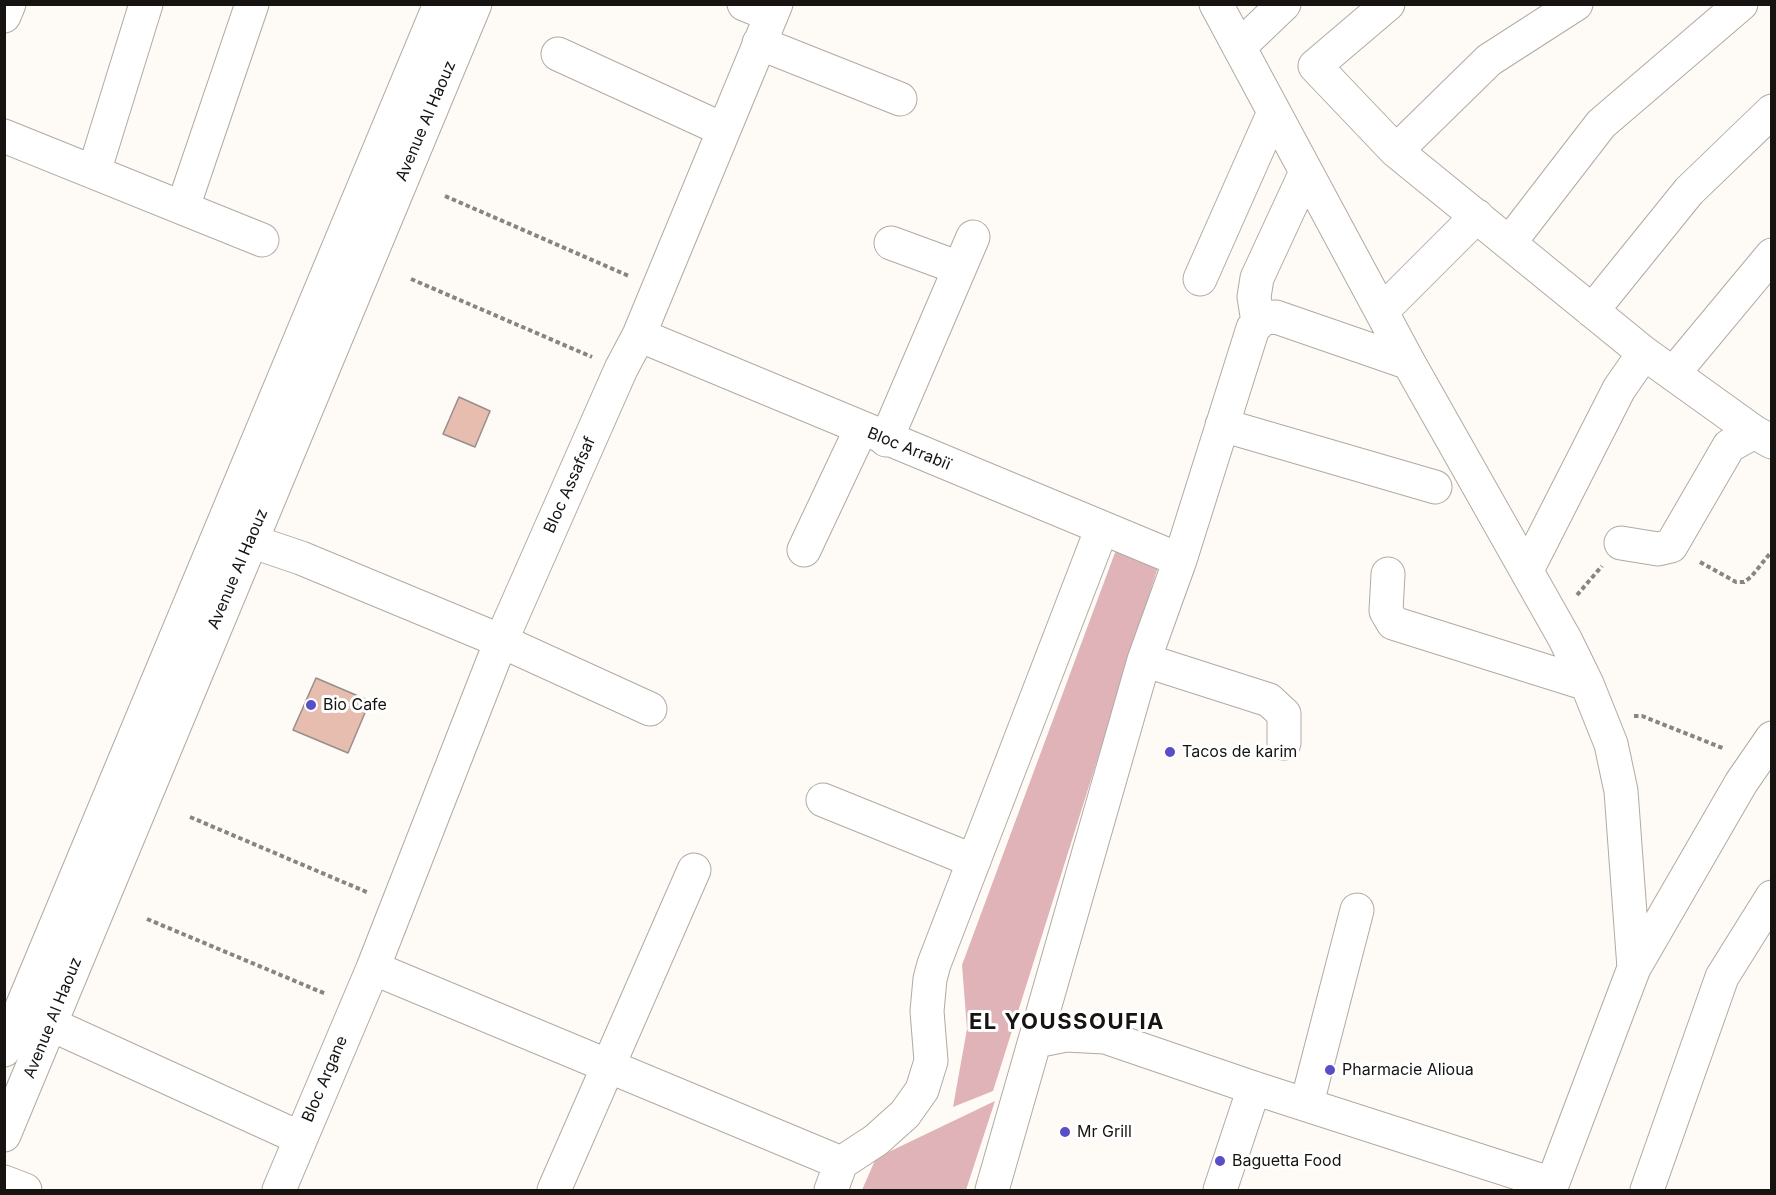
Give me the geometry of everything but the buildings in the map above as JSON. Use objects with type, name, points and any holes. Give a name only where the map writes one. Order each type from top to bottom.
[{"type":"street","points":[[4,16],[9,4]]},
{"type":"street","points":[[94,172],[146,4]]},
{"type":"street","points":[[183,207],[252,4]]},
{"type":"street","name":"Avenue Al Haouz","points":[[4,1050],[440,4]]},
{"type":"street","name":"Avenue Al Haouz","points":[[4,1135],[475,4]]},
{"type":"street","points":[[1216,4],[1409,363],[1555,620],[1587,684],[1611,744],[1621,791],[1634,968]]},
{"type":"street","points":[[1239,47],[1284,4]]},
{"type":"street","points":[[1388,4],[1315,66],[1396,151],[1672,374],[1763,437]]},
{"type":"street","points":[[1396,151],[1489,60],[1576,4]]},
{"type":"street","points":[[1510,242],[1601,124],[1741,4]]},
{"type":"street","points":[[763,17],[900,99]]},
{"type":"street","name":"Bloc Assafsaf","points":[[373,968],[501,641],[621,369],[639,335],[724,130],[763,17]]},
{"type":"street","points":[[558,54],[724,130]]},
{"type":"street","points":[[1592,311],[1689,191],[1772,111]]},
{"type":"street","points":[[1200,279],[1274,112]]},
{"type":"street","points":[[4,136],[262,240]]},
{"type":"street","points":[[1258,322],[1254,297],[1257,278],[1306,172]]},
{"type":"street","points":[[1382,311],[1477,216]]},
{"type":"street","points":[[804,550],[873,434],[959,268],[972,237]]},
{"type":"street","points":[[891,243],[959,268]]},
{"type":"street","points":[[1672,374],[1772,255]]},
{"type":"street","points":[[992,1191],[1144,660],[1180,560],[1253,328],[1258,322],[1276,317],[1409,363]]},
{"type":"street","name":"Bloc Arrabiï","points":[[639,335],[1180,560]]},
{"type":"street","points":[[1527,570],[1619,389],[1644,352]]},
{"type":"street","points":[[1222,425],[1435,487]]},
{"type":"street","points":[[1622,543],[1658,549],[1671,546],[1729,446],[1763,437]]},
{"type":"street","points":[[373,968],[608,1066],[836,1177],[898,1120],[922,1090],[931,1061],[927,1011],[930,979],[1102,528]]},
{"type":"street","points":[[219,530],[301,558],[501,641],[650,709]]},
{"type":"street","points":[[1388,574],[1386,611],[1393,622],[1587,684]]},
{"type":"street","points":[[1144,660],[1269,700],[1284,714],[1284,743]]},
{"type":"street","points":[[1036,1041],[1066,1035],[1105,1037],[1254,1088],[1307,1103],[1551,1187],[1634,968],[1764,749]]},
{"type":"street","points":[[823,800],[974,861]]},
{"type":"street","points":[[554,1191],[694,870]]},
{"type":"street","points":[[1647,1191],[1722,978],[1772,897]]},
{"type":"street","points":[[1307,1103],[1357,910]]},
{"type":"street","name":"Bloc Argane","points":[[279,1191],[373,968]]},
{"type":"street","points":[[50,1023],[300,1138]]},
{"type":"street","points":[[1220,1191],[1254,1088]]},
{"type":"street","points":[[4,1182],[25,1191]]},
{"type":"path","points":[[445,196],[658,288]]},
{"type":"path","points":[[411,279],[621,369]]},
{"type":"path","points":[[1555,620],[1622,543]]},
{"type":"path","points":[[1671,546],[1736,582],[1744,582],[1751,577],[1772,551]]},
{"type":"path","points":[[1600,719],[1642,716],[1764,749]]},
{"type":"path","points":[[190,817],[398,905]]},
{"type":"path","points":[[147,919],[357,1007]]},
{"type":"shaded area","points":[[1123,531],[1163,551],[993,1091],[953,1107],[967,1029],[962,965]]},
{"type":"shaded area","points":[[995,1101],[966,1190],[862,1190],[876,1158]]},
{"type":"place","name":"Bio Cafe","points":[[311,705]]},
{"type":"place","name":"Tacos de karim","points":[[1170,752]]},
{"type":"place","name":"Pharmacie Alioua","points":[[1330,1070]]},
{"type":"place","name":"Mr Grill","points":[[1065,1132]]},
{"type":"place","name":"Baguetta Food","points":[[1220,1161]]},
{"type":"district","name":"EL YOUSSOUFIA","points":[[1067,1022]]}]
